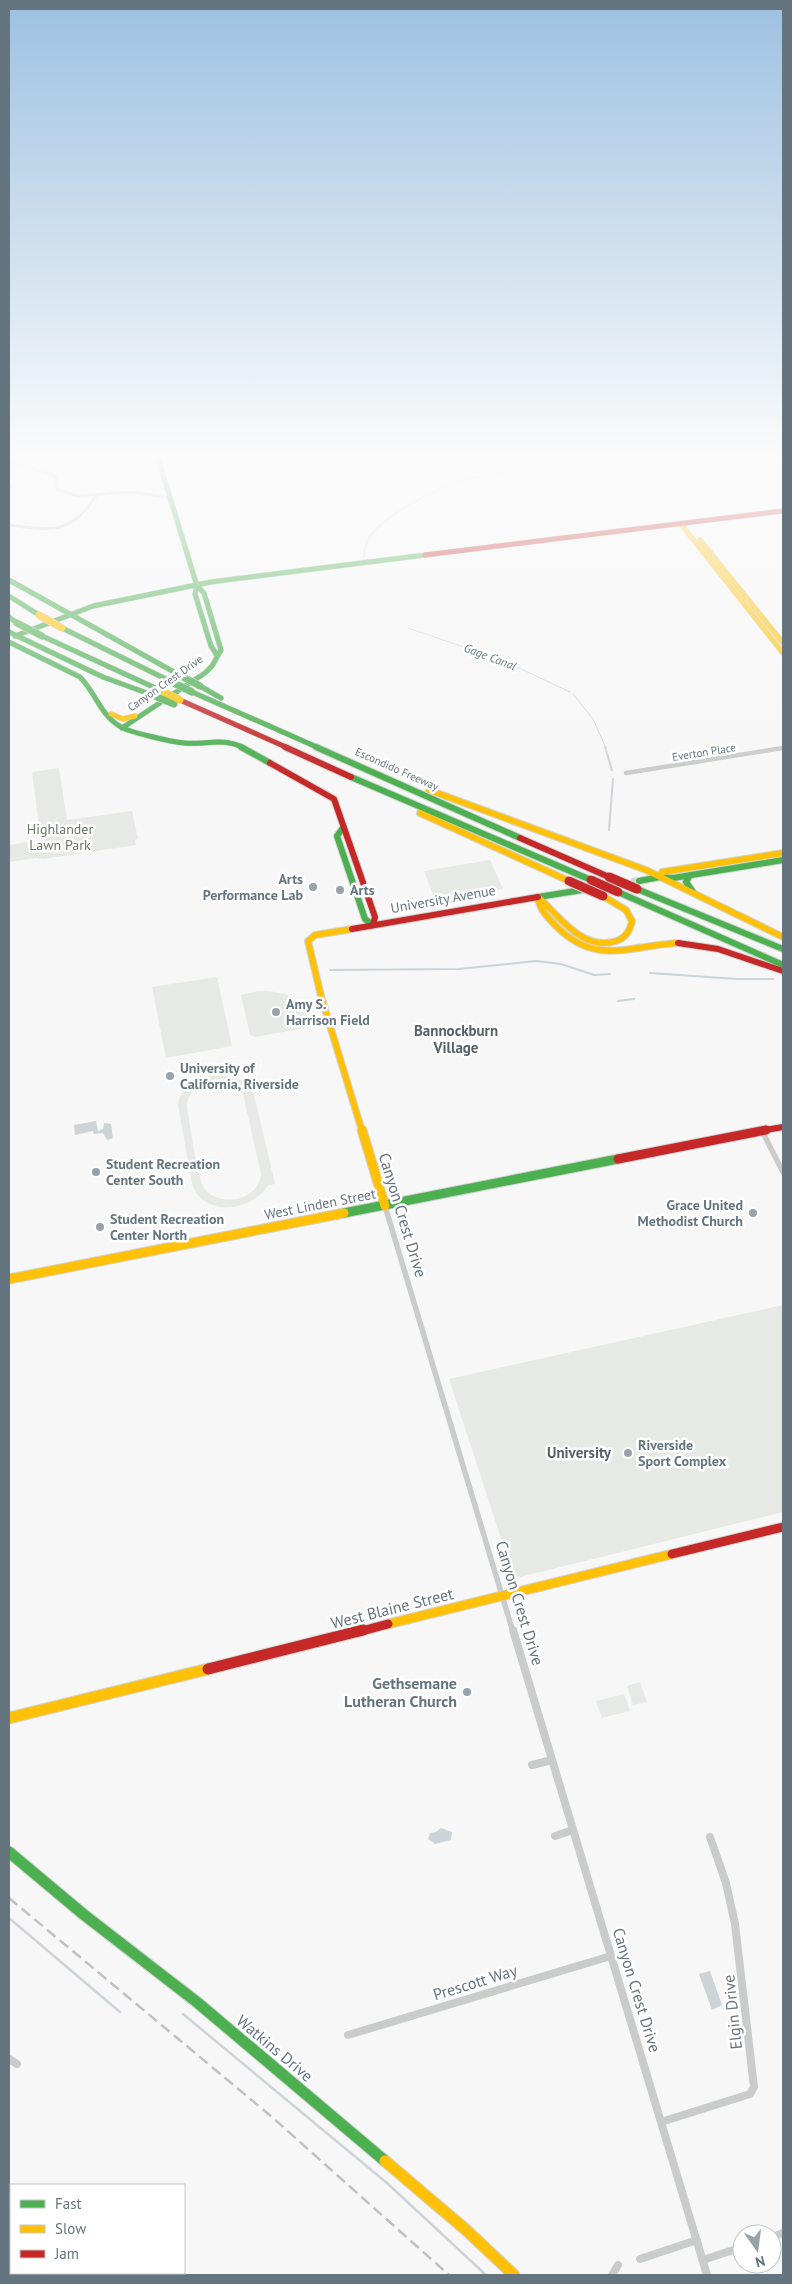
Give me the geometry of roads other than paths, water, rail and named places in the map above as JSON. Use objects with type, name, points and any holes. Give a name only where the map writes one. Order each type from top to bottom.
[{"type":"main road","name":"Canyon Crest Drive","points":[[122,728],[209,670],[221,650],[204,593],[197,586],[190,562]]},
{"type":"main road","points":[[11,637],[69,614],[110,601],[197,586],[212,587],[409,562]]},
{"type":"main road","points":[[712,562],[783,654]]},
{"type":"main road","points":[[715,562],[783,643]]},
{"type":"main road","points":[[9,580],[22,589],[183,677],[196,689]]},
{"type":"main road","name":"Escondido Freeway","points":[[9,596],[62,628],[174,683],[196,689],[240,712],[380,776],[609,877],[638,885],[783,949]]},
{"type":"main road","name":"Escondido Freeway","points":[[13,620],[158,694],[591,880],[783,965]]},
{"type":"main road","points":[[11,637],[103,676],[158,694]]},
{"type":"main road","points":[[11,637],[77,674],[86,683],[108,718],[122,728],[159,738],[194,744],[227,742],[238,745],[334,799],[341,815],[342,828],[374,917],[372,925]]},
{"type":"main road","points":[[96,701],[117,719],[127,719],[146,712]]},
{"type":"main road","points":[[146,712],[135,727],[159,735],[159,738]]},
{"type":"main road","points":[[380,776],[419,787],[624,861],[783,937]]},
{"type":"main road","points":[[369,785],[397,803],[602,896],[626,910],[632,922],[628,934],[623,939],[597,944],[578,937],[565,925],[548,903],[538,897]]},
{"type":"main road","points":[[660,877],[662,872],[783,852]]},
{"type":"main road","points":[[638,885],[660,877],[690,876],[783,860]]},
{"type":"main road","points":[[690,876],[686,882],[694,893]]},
{"type":"main road","name":"University Avenue","points":[[309,938],[315,935],[582,890]]},
{"type":"main road","points":[[538,897],[538,905],[564,937],[583,949],[610,952],[656,943],[692,943],[725,951],[783,972]]},
{"type":"main road","name":"Canyon Crest Drive","points":[[309,938],[308,944],[321,996],[384,1206]]},
{"type":"main road","name":"West Linden Street","points":[[9,1279],[783,1126]]},
{"type":"main road","name":"West Blaine Street","points":[[9,1718],[783,1527]]},
{"type":"main road","name":"Watkins Drive","points":[[9,1852],[83,1914],[158,1970],[205,2009],[465,2229],[514,2275]]},
{"type":"street","name":"Everton Place","points":[[626,773],[783,748]]},
{"type":"street","points":[[762,1131],[783,1172]]},
{"type":"street","name":"Canyon Crest Drive","points":[[384,1206],[707,2275]]},
{"type":"street","points":[[532,1765],[552,1760]]},
{"type":"street","points":[[555,1836],[572,1830]]},
{"type":"street","name":"Elgin Drive","points":[[661,2122],[750,2094],[754,2087],[735,1924],[726,1883],[710,1837]]},
{"type":"street","name":"Prescott Way","points":[[348,2035],[611,1956]]},
{"type":"street","points":[[9,2059],[17,2064]]},
{"type":"street","points":[[640,2260],[697,2240]]},
{"type":"street","points":[[703,2260],[732,2250]]},
{"type":"street","points":[[612,2275],[618,2265]]},
{"type":"waterway","name":"Gage Canal","points":[[408,628],[502,660],[570,692]]},
{"type":"waterway","name":"Gage Canal","points":[[573,694],[593,719],[606,748]]},
{"type":"waterway","name":"Gage Canal","points":[[605,747],[612,770]]},
{"type":"waterway","name":"Gage Canal","points":[[609,830],[613,779]]},
{"type":"waterway","points":[[330,970],[459,969],[536,961],[561,964],[594,975],[610,974]]},
{"type":"waterway","points":[[650,973],[737,979],[773,979]]},
{"type":"waterway","points":[[618,1001],[634,999]]},
{"type":"waterway","points":[[9,1918],[120,2012]]},
{"type":"waterway","points":[[183,2014],[387,2183],[486,2275]]},
{"type":"tunnel","points":[[584,889],[639,881]]},
{"type":"railway","points":[[9,1898],[272,2117],[449,2275]]},
{"type":"place","name":"Arts Performance Lab","points":[[313,887]]},
{"type":"place","name":"Arts","points":[[340,890]]},
{"type":"place","name":"Amy S. Harrison Field","points":[[276,1012]]},
{"type":"place","name":"University of California, Riverside","points":[[170,1076]]},
{"type":"place","name":"Student Recreation Center South","points":[[96,1172]]},
{"type":"place","name":"Grace United Methodist Church","points":[[753,1213]]},
{"type":"place","name":"Student Recreation Center North","points":[[100,1227]]},
{"type":"place","name":"Riverside Sport Complex","points":[[628,1453]]},
{"type":"place","name":"Gethsemane Lutheran Church","points":[[467,1692]]},
{"type":"district","name":"Bannockburn Village","points":[[456,1040]]},
{"type":"district","name":"University","points":[[579,1453]]},
{"type":"park label","name":"Highlander Lawn Park","points":[[60,838]]}]
